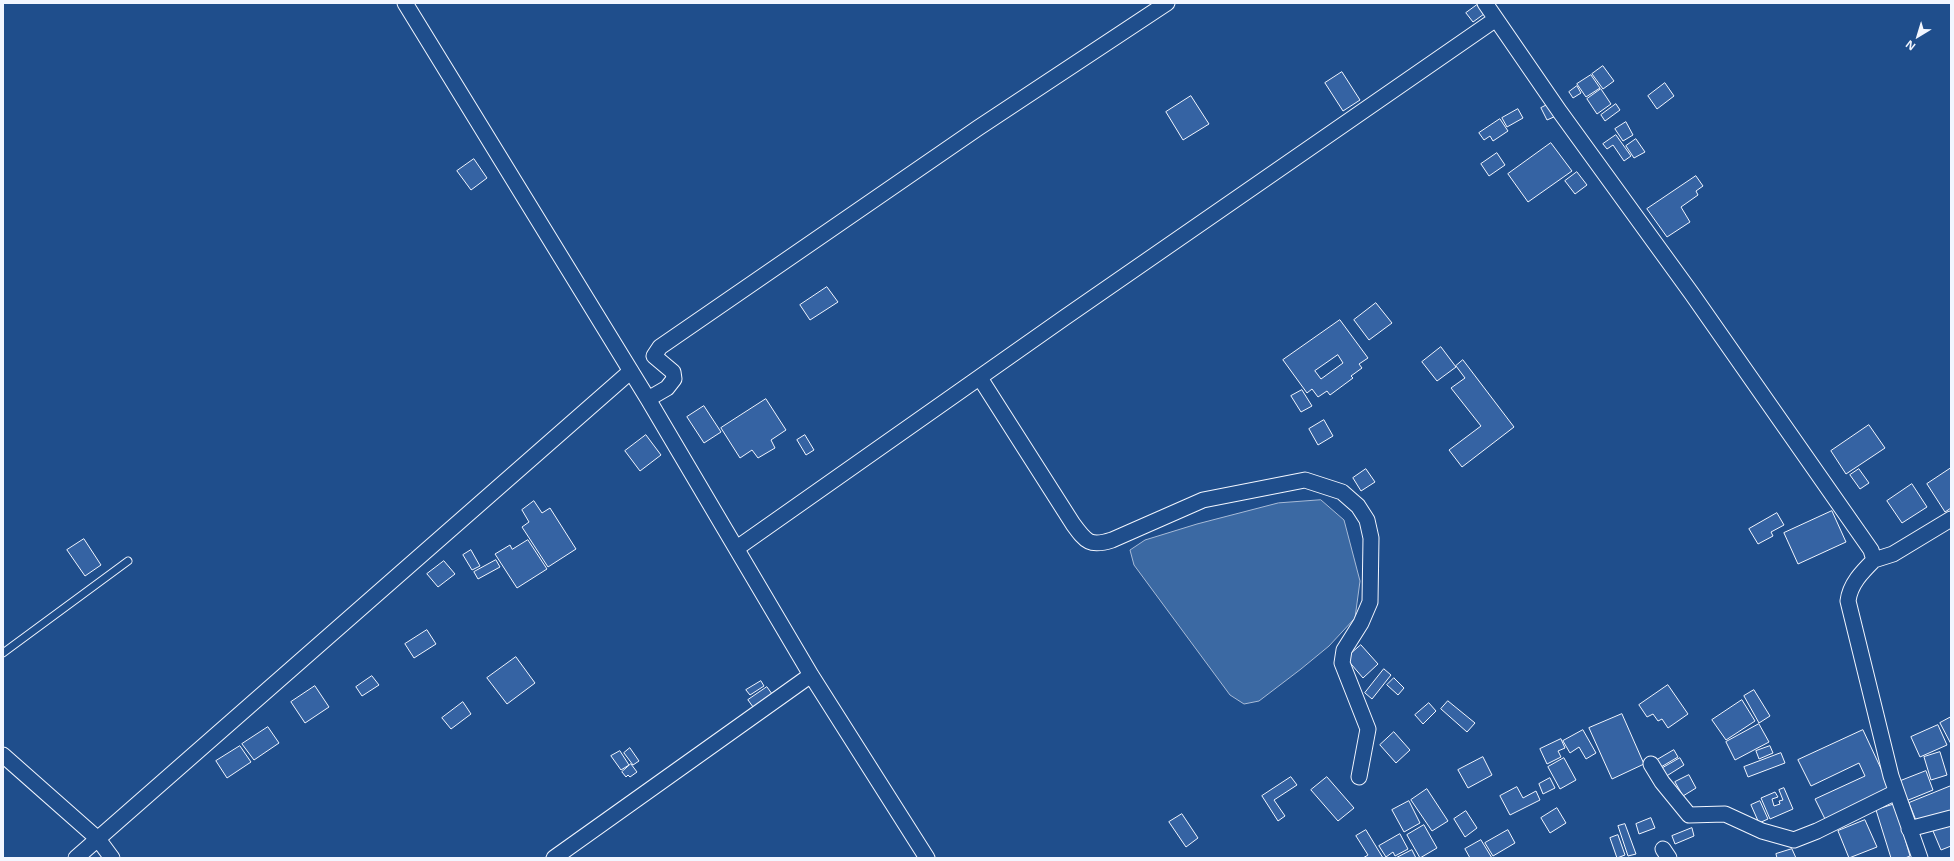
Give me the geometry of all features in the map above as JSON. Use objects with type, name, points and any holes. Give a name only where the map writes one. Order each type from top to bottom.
[{"type":"street","points":[[405,3],[648,399],[811,675],[927,858]]},
{"type":"street","points":[[648,399],[667,388],[674,379],[673,372],[654,356],[660,347],[978,128],[1167,3]]},
{"type":"street","points":[[1485,3],[1560,112],[1692,294],[1871,550],[1874,560]]},
{"type":"street","points":[[737,548],[1496,19]]},
{"type":"street","points":[[76,858],[631,371]]},
{"type":"street","points":[[980,378],[1073,524],[1082,536],[1090,543],[1098,545],[1112,540],[1203,500],[1305,480],[1342,492],[1358,506],[1367,520],[1371,538],[1370,602],[1361,623],[1344,650],[1342,664],[1368,729],[1359,777]]},
{"type":"street","points":[[1920,858],[1896,792],[1848,601],[1849,591],[1861,574],[1874,560],[1893,554],[1951,520]]},
{"type":"street","points":[[554,858],[811,675]]},
{"type":"street","points":[[3,755],[98,839],[112,858]]},
{"type":"street","points":[[1651,764],[1662,782],[1689,815],[1725,814],[1762,831],[1794,840],[1818,831],[1896,792]]},
{"type":"street","points":[[1910,829],[1951,818]]},
{"type":"lane","points":[[3,654],[128,561]]},
{"type":"water","points":[[1321,500],[1344,520],[1360,581],[1355,618],[1329,646],[1301,669],[1259,701],[1244,704],[1230,695],[1134,565],[1130,550],[1145,540],[1197,524],[1278,503]]},
{"type":"building","points":[[1477,5],[1484,14],[1473,22],[1466,13]]},
{"type":"building","points":[[1603,66],[1614,81],[1603,89],[1592,74]]},
{"type":"building","points":[[1342,72],[1360,100],[1343,111],[1325,83]]},
{"type":"building","points":[[1591,75],[1600,88],[1586,97],[1577,84]]},
{"type":"building","points":[[1665,83],[1674,96],[1657,109],[1648,96]]},
{"type":"building","points":[[1577,86],[1581,93],[1573,98],[1569,92]]},
{"type":"building","points":[[1601,89],[1611,104],[1597,114],[1587,99]]},
{"type":"building","points":[[1191,96],[1209,124],[1183,140],[1166,112]]},
{"type":"building","points":[[1549,104],[1556,116],[1547,120],[1541,108]]},
{"type":"building","points":[[1616,104],[1620,110],[1605,121],[1601,115]]},
{"type":"building","points":[[1518,109],[1523,118],[1507,127],[1502,118]]},
{"type":"building","points":[[1500,119],[1508,131],[1493,141],[1490,136],[1484,140],[1479,133]]},
{"type":"building","points":[[1626,122],[1633,135],[1623,141],[1615,129]]},
{"type":"building","points":[[1616,135],[1631,156],[1624,161],[1613,145],[1607,149],[1603,144]]},
{"type":"building","points":[[1636,139],[1645,152],[1634,158],[1626,146]]},
{"type":"building","points":[[1551,143],[1572,171],[1528,202],[1508,174]]},
{"type":"building","points":[[1497,153],[1505,165],[1489,176],[1481,164]]},
{"type":"building","points":[[474,159],[487,178],[471,190],[457,171]]},
{"type":"building","points":[[1577,172],[1587,185],[1575,194],[1565,181]]},
{"type":"building","points":[[1696,176],[1703,186],[1696,191],[1698,195],[1681,207],[1690,222],[1667,237],[1647,209]]},
{"type":"building","points":[[827,287],[838,302],[810,320],[800,305]]},
{"type":"building","points":[[1376,303],[1392,323],[1369,340],[1354,320]]},
{"type":"building","points":[[1340,320],[1368,358],[1359,364],[1362,368],[1351,376],[1353,378],[1330,395],[1327,391],[1318,397],[1312,389],[1307,393],[1283,360]],"holes":[[[1338,355],[1343,363],[1321,379],[1315,371]]]},
{"type":"building","points":[[1441,347],[1456,367],[1437,381],[1422,362]]},
{"type":"building","points":[[1463,360],[1514,427],[1462,467],[1449,450],[1481,426],[1451,388],[1465,378],[1456,366]]},
{"type":"building","points":[[1302,390],[1312,406],[1301,412],[1291,396]]},
{"type":"building","points":[[766,399],[786,430],[771,440],[775,448],[758,458],[752,450],[740,458],[721,428]]},
{"type":"building","points":[[704,406],[721,432],[704,443],[687,417]]},
{"type":"building","points":[[1324,420],[1333,436],[1318,445],[1309,429]]},
{"type":"building","points":[[1869,425],[1885,448],[1846,474],[1831,451]]},
{"type":"building","points":[[646,435],[661,455],[640,471],[625,451]]},
{"type":"building","points":[[805,435],[814,450],[806,455],[797,440]]},
{"type":"building","points":[[1951,468],[1951,508],[1945,512],[1927,484]]},
{"type":"building","points":[[1366,469],[1375,482],[1361,491],[1353,478]]},
{"type":"building","points":[[1859,469],[1869,483],[1860,489],[1850,475]]},
{"type":"building","points":[[1912,484],[1927,507],[1902,523],[1887,501]]},
{"type":"building","points":[[534,501],[542,513],[550,508],[576,549],[548,567],[522,527],[529,522],[522,510]]},
{"type":"building","points":[[1832,511],[1846,542],[1798,564],[1784,533]]},
{"type":"building","points":[[1777,513],[1784,525],[1771,532],[1773,536],[1758,544],[1749,529]]},
{"type":"building","points":[[84,539],[101,565],[85,576],[67,550]]},
{"type":"building","points":[[528,540],[547,569],[517,588],[495,554],[510,545],[512,549]]},
{"type":"building","points":[[471,550],[480,566],[472,570],[463,555]]},
{"type":"building","points":[[496,560],[500,567],[478,579],[474,572]]},
{"type":"building","points":[[444,561],[455,574],[438,587],[427,574]]},
{"type":"building","points":[[427,630],[436,644],[414,658],[405,644]]},
{"type":"building","points":[[1361,645],[1378,664],[1363,678],[1346,658]]},
{"type":"building","points":[[516,657],[535,683],[507,704],[487,678]]},
{"type":"building","points":[[1384,669],[1391,675],[1372,699],[1365,693]]},
{"type":"building","points":[[372,676],[379,685],[362,696],[356,687]]},
{"type":"building","points":[[1394,678],[1404,688],[1398,695],[1387,685]]},
{"type":"building","points":[[761,681],[764,686],[750,695],[746,690]]},
{"type":"building","points":[[1668,685],[1688,714],[1668,728],[1662,719],[1658,721],[1653,714],[1647,717],[1639,705]]},
{"type":"building","points":[[315,686],[329,707],[305,723],[291,702]]},
{"type":"building","points":[[767,687],[775,698],[756,711],[748,700]]},
{"type":"building","points":[[1754,690],[1770,716],[1759,723],[1744,696]]},
{"type":"building","points":[[1742,700],[1755,721],[1726,740],[1712,720]]},
{"type":"building","points":[[1448,701],[1475,723],[1467,732],[1441,709]]},
{"type":"building","points":[[463,702],[471,714],[451,729],[442,718]]},
{"type":"building","points":[[1429,703],[1436,711],[1423,724],[1415,715]]},
{"type":"building","points":[[1622,714],[1644,764],[1612,779],[1589,728]]},
{"type":"building","points":[[1951,717],[1951,744],[1940,723]]},
{"type":"building","points":[[1759,724],[1769,742],[1735,760],[1726,742]]},
{"type":"building","points":[[1938,725],[1947,745],[1920,757],[1911,737]]},
{"type":"building","points":[[268,727],[279,743],[254,760],[242,744]]},
{"type":"building","points":[[1583,730],[1596,753],[1586,759],[1579,747],[1570,753],[1563,741]]},
{"type":"building","points":[[1863,730],[1890,788],[1825,819],[1815,799],[1865,776],[1859,763],[1811,786],[1798,760]]},
{"type":"building","points":[[1394,732],[1410,750],[1396,763],[1380,745]]},
{"type":"building","points":[[1561,739],[1565,748],[1558,751],[1561,757],[1547,764],[1540,749]]},
{"type":"building","points":[[240,746],[251,762],[227,778],[216,761]]},
{"type":"building","points":[[1770,746],[1773,753],[1759,759],[1756,751]]},
{"type":"building","points":[[630,748],[639,761],[633,765],[624,753]]},
{"type":"building","points":[[1674,750],[1678,757],[1661,767],[1657,760]]},
{"type":"building","points":[[620,751],[629,765],[621,770],[611,756]]},
{"type":"building","points":[[1940,752],[1947,775],[1931,780],[1924,757]]},
{"type":"building","points":[[1781,753],[1785,763],[1748,777],[1744,767]]},
{"type":"building","points":[[1483,757],[1492,775],[1468,788],[1458,770]]},
{"type":"building","points":[[1564,758],[1576,780],[1560,789],[1548,767]]},
{"type":"building","points":[[1680,758],[1684,765],[1665,777],[1661,769]]},
{"type":"building","points":[[631,764],[637,772],[630,777],[628,775],[626,777],[622,772]]},
{"type":"building","points":[[1926,771],[1933,790],[1906,801],[1898,782]]},
{"type":"building","points":[[1689,775],[1696,788],[1683,796],[1675,782]]},
{"type":"building","points":[[1291,777],[1297,785],[1274,800],[1285,816],[1278,821],[1262,796]]},
{"type":"building","points":[[1327,777],[1354,808],[1338,821],[1311,790]]},
{"type":"building","points":[[1550,778],[1555,788],[1543,794],[1539,784]]},
{"type":"building","points":[[1951,786],[1951,814],[1917,823],[1909,803]]},
{"type":"building","points":[[1517,787],[1523,798],[1536,791],[1540,800],[1510,815],[1500,796]]},
{"type":"building","points":[[1784,788],[1793,809],[1770,819],[1761,798],[1775,792],[1778,797],[1772,799],[1774,806],[1780,804],[1779,801],[1783,800],[1779,790]]},
{"type":"building","points":[[1427,789],[1448,821],[1432,831],[1411,800]]},
{"type":"building","points":[[1409,801],[1420,823],[1404,832],[1392,810]]},
{"type":"building","points":[[1760,801],[1768,819],[1759,823],[1751,805]]},
{"type":"building","points":[[1895,804],[1910,856],[1905,858],[1891,858],[1876,810]]},
{"type":"building","points":[[1557,808],[1566,823],[1550,833],[1541,818]]},
{"type":"building","points":[[1466,811],[1477,828],[1465,837],[1454,819]]},
{"type":"building","points":[[1182,814],[1198,838],[1186,847],[1169,822]]},
{"type":"building","points":[[1651,818],[1655,828],[1639,834],[1636,824]]},
{"type":"building","points":[[1865,820],[1877,847],[1849,858],[1838,831]]},
{"type":"building","points":[[1951,823],[1951,846],[1941,850],[1933,831]]},
{"type":"building","points":[[1625,824],[1636,854],[1628,856],[1618,826]]},
{"type":"building","points":[[1424,825],[1437,848],[1420,858],[1407,835]]},
{"type":"building","points":[[1692,828],[1694,836],[1675,844],[1672,836]]},
{"type":"building","points":[[1366,830],[1383,858],[1363,858],[1368,855],[1356,836]]},
{"type":"building","points":[[1508,830],[1515,843],[1493,856],[1485,843]]},
{"type":"building","points":[[1400,834],[1408,849],[1395,856],[1393,852],[1386,857],[1379,846]]},
{"type":"building","points":[[1618,835],[1625,855],[1617,858],[1610,838]]},
{"type":"building","points":[[1481,840],[1492,858],[1470,858],[1465,849]]},
{"type":"building","points":[[1792,849],[1796,858],[1777,858],[1776,854]]},
{"type":"building","points":[[1412,850],[1416,858],[1396,858]]}]
